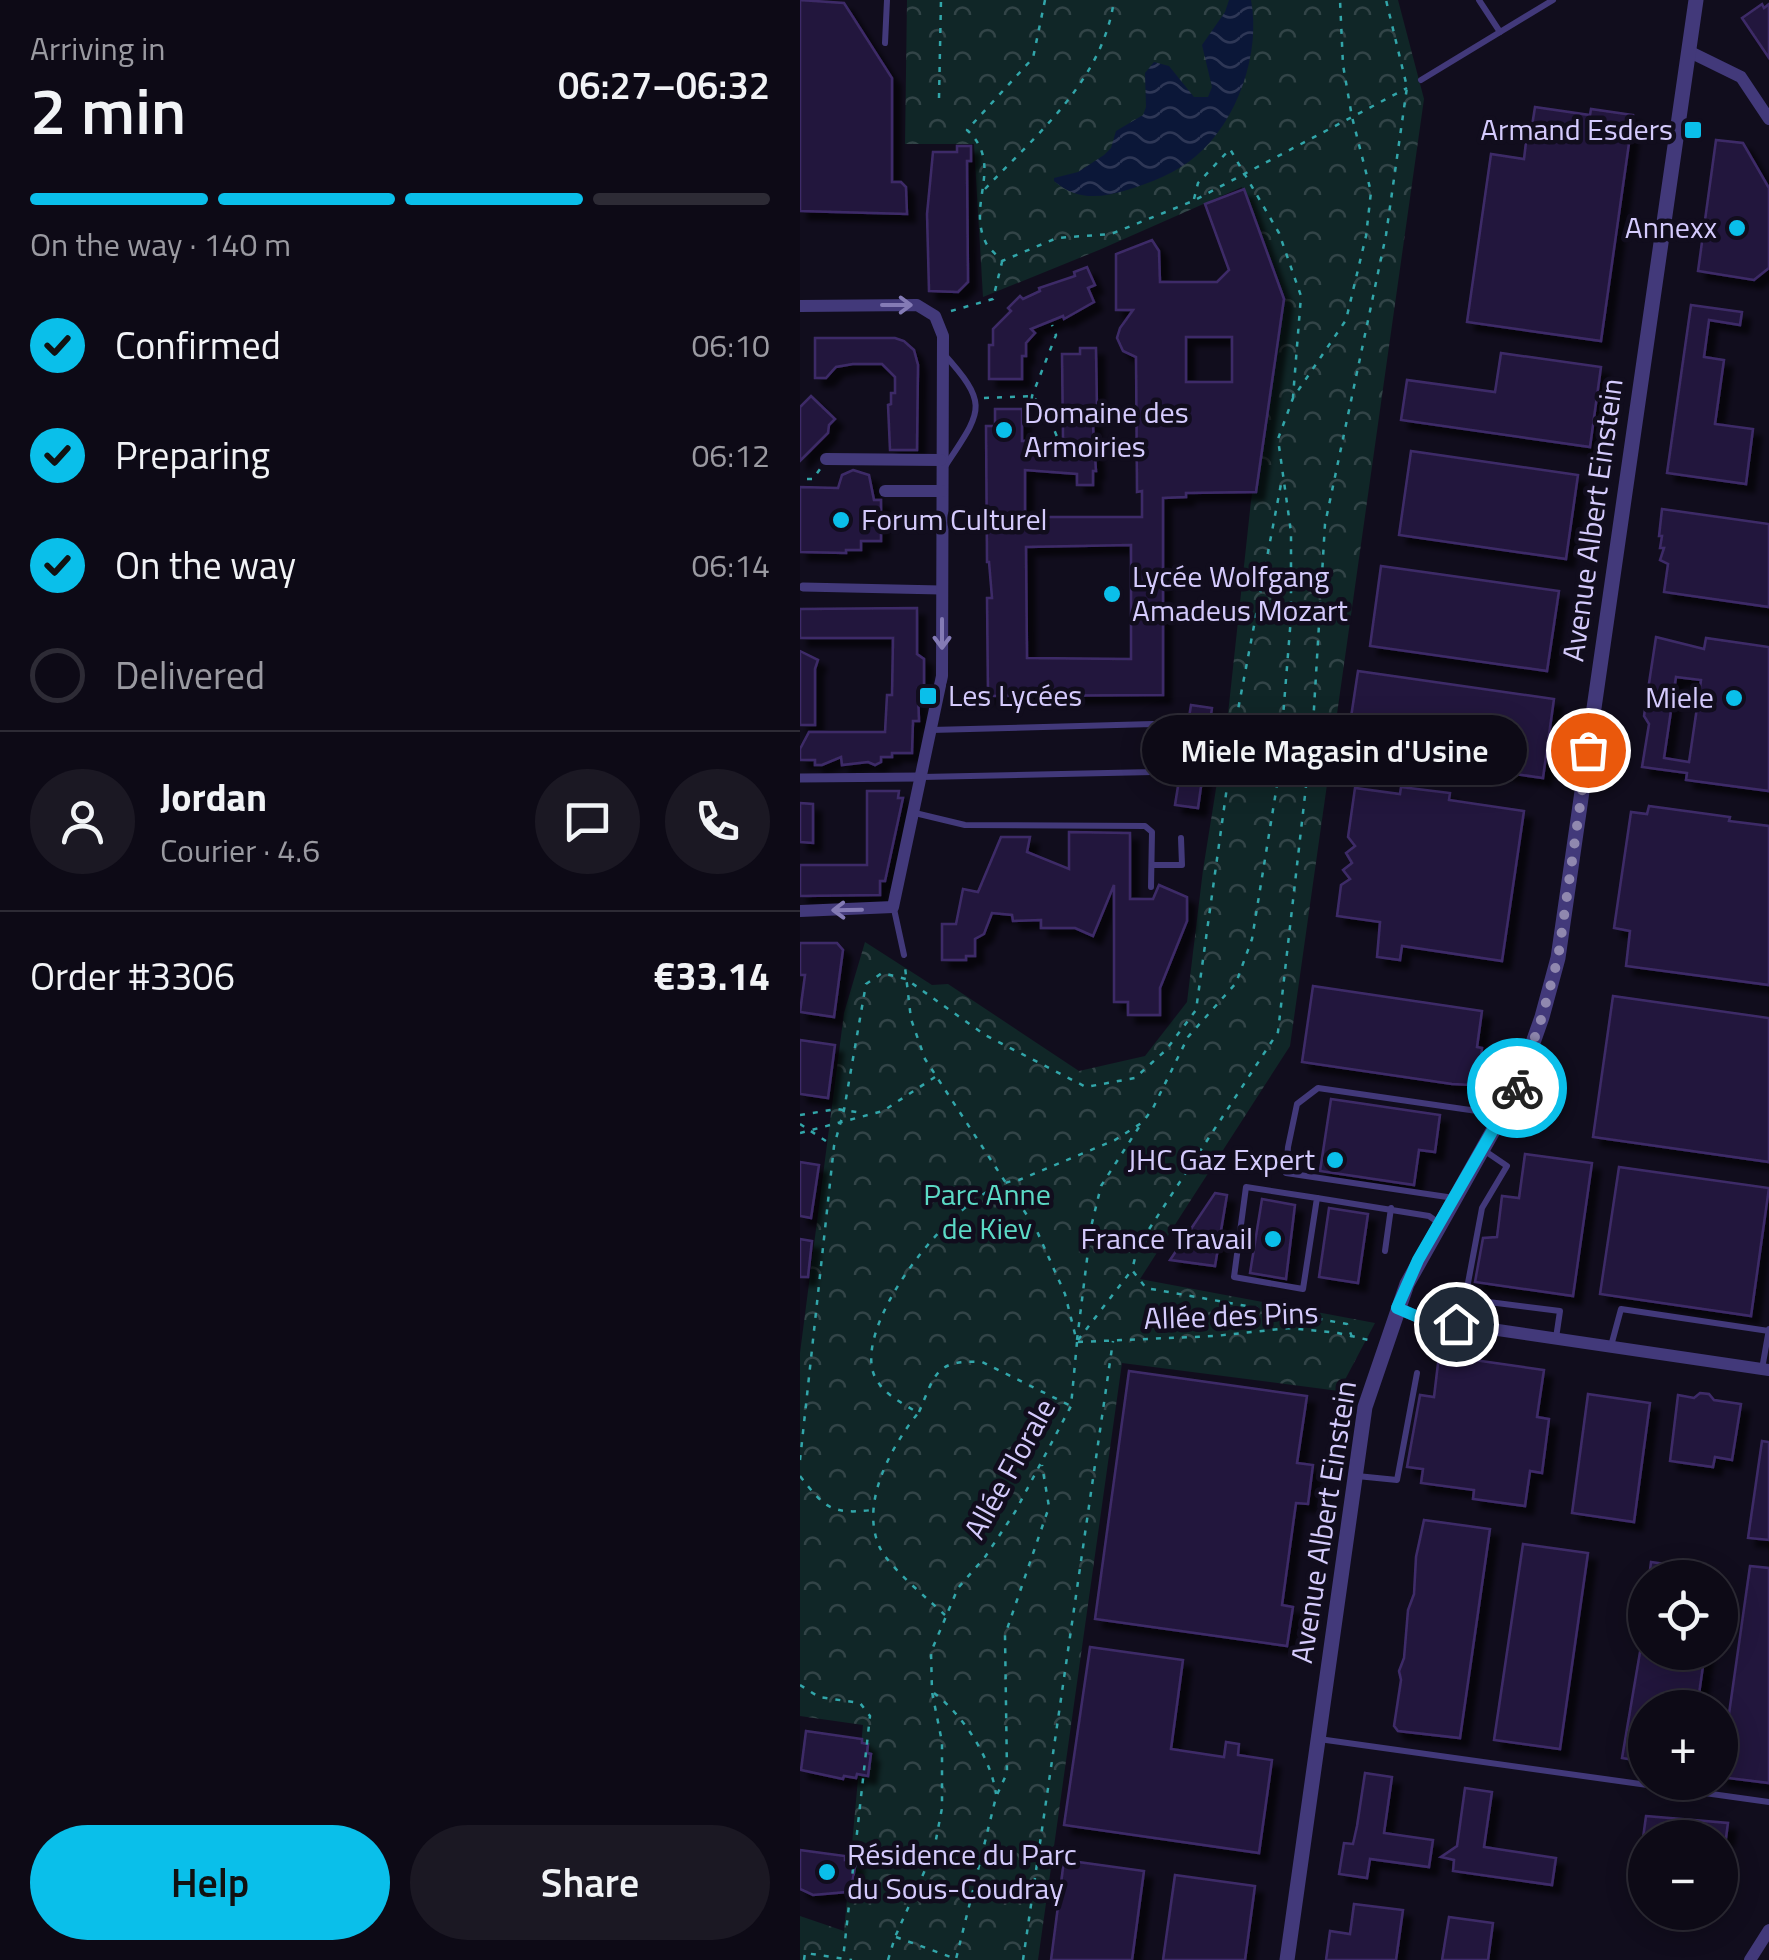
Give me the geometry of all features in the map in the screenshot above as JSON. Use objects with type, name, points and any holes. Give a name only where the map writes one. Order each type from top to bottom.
[{"type":"street","name":"Avenue Albert Einstein","points":[[1287,1960],[1366,1407],[1397,1308],[1440,1222],[1517,1088],[1542,1017],[1562,935],[1696,0]]},
{"type":"street","points":[[1688,51],[1740,77],[1769,119]]},
{"type":"street","points":[[800,306],[917,305],[934,316],[942,336],[942,676],[893,907],[800,911]]},
{"type":"street","points":[[826,459],[942,466]]},
{"type":"street","points":[[885,490],[942,492]]},
{"type":"street","points":[[803,587],[941,590]]},
{"type":"street","points":[[800,778],[921,777]]},
{"type":"street","points":[[1397,1308],[1423,1319],[1766,1369]]},
{"type":"street","points":[[1750,1960],[1769,1930]]},
{"type":"lane","points":[[885,42],[887,0]]},
{"type":"lane","points":[[1479,0],[1500,32]]},
{"type":"lane","points":[[1421,80],[1553,0]]},
{"type":"lane","points":[[942,352],[968,381],[978,399],[974,423],[942,466]]},
{"type":"lane","points":[[921,777],[1152,772],[1153,724],[930,730]]},
{"type":"lane","points":[[914,813],[965,825],[1145,826],[1152,832],[1151,887]]},
{"type":"lane","points":[[1152,865],[1182,865],[1181,838]]},
{"type":"lane","points":[[893,907],[904,955]]},
{"type":"lane","points":[[1454,1198],[1286,1173],[1297,1104],[1318,1088],[1484,1112],[1502,1118]]},
{"type":"lane","points":[[1484,1150],[1507,1166],[1482,1208],[1465,1298],[1560,1311],[1556,1338]]},
{"type":"lane","points":[[1317,1198],[1303,1288],[1234,1277],[1246,1187],[1391,1208],[1440,1222]]},
{"type":"lane","points":[[1386,1251],[1391,1208]]},
{"type":"lane","points":[[1610,1346],[1621,1309],[1769,1330],[1766,1369]]},
{"type":"lane","points":[[1356,1476],[1397,1480],[1417,1372]]},
{"type":"lane","points":[[1318,1738],[1769,1802]]},
{"type":"path","points":[[939,98],[941,0]]},
{"type":"path","points":[[1002,260],[986,243],[981,213],[986,160],[980,142],[967,130],[1033,58],[1044,0]]},
{"type":"path","points":[[982,192],[1078,88],[1102,48],[1114,0]]},
{"type":"path","points":[[1077,1342],[1100,1186],[1153,1108],[1188,1037],[1236,983],[1252,939],[1278,779],[1292,616],[1291,532],[1278,439],[1293,398],[1346,320],[1372,192],[1343,64],[1340,0]]},
{"type":"path","points":[[1077,1342],[1132,1270],[1138,1246],[1278,1032],[1312,725],[1325,524],[1386,235],[1407,88],[1386,0]]},
{"type":"path","points":[[1002,260],[1058,238],[1111,234],[1193,201],[1407,88]]},
{"type":"path","points":[[1193,201],[1198,184],[1230,149],[1278,233],[1301,296],[1293,398]]},
{"type":"path","points":[[934,316],[993,299],[1002,260]]},
{"type":"path","points":[[1029,438],[1032,396],[1056,336],[1052,325]]},
{"type":"path","points":[[978,399],[1032,396],[1045,408],[1058,439]]},
{"type":"path","points":[[800,1460],[834,1146],[866,984],[882,973],[906,979],[985,1035],[1086,1086],[1135,1078],[1166,1050],[1196,1010],[1237,714],[1282,478]]},
{"type":"path","name":"Allée Florale","points":[[888,1960],[934,1850],[942,1808],[942,1742],[932,1692],[931,1652],[958,1588],[1015,1512],[1071,1406],[1077,1342],[1065,1294],[1036,1229],[926,1059],[911,1019],[904,955]]},
{"type":"path","points":[[800,1133],[883,1110],[936,1076]]},
{"type":"path","points":[[800,1115],[844,1110],[868,1114]]},
{"type":"path","points":[[918,1413],[887,1394],[872,1368],[871,1351],[878,1324],[907,1269],[930,1241],[1005,1181],[1019,1180],[1114,1140],[1142,1122]]},
{"type":"path","points":[[800,1124],[834,1146]]},
{"type":"path","points":[[1132,1270],[1146,1288],[1347,1324],[1352,1336]]},
{"type":"path","name":"Allée des Pins","points":[[1077,1342],[1215,1336],[1288,1328],[1384,1344]]},
{"type":"path","points":[[1023,1960],[1114,1341]]},
{"type":"path","points":[[945,1615],[880,1550],[874,1510],[874,1497],[885,1468],[918,1413],[935,1374],[966,1360],[982,1362],[1071,1406]]},
{"type":"path","points":[[895,1937],[956,1959],[996,1797],[1006,1773],[1005,1635],[1049,1507],[1042,1462]]},
{"type":"path","points":[[800,1476],[819,1501],[844,1514],[874,1510]]},
{"type":"path","points":[[800,1685],[819,1697],[860,1703],[870,1716],[842,1959]]},
{"type":"path","points":[[932,1692],[952,1707],[966,1727],[985,1761],[996,1797]]},
{"type":"path","points":[[804,1960],[805,1953],[852,1960]]},
{"type":"green space","name":"Parc Anne de Kiev","points":[[907,0],[1398,0],[1424,99],[1290,1046],[1140,1279],[1375,1323],[1339,1391],[1122,1363],[1038,1960],[800,1960],[800,1916],[844,1931],[863,1725],[800,1716],[800,1353],[844,1013],[865,942],[932,985],[948,984],[1079,1071],[1145,1056],[1187,1002],[1228,714],[1251,501],[1282,300],[1242,187],[983,297],[974,144],[905,144]]},
{"type":"water","points":[[1229,0],[1251,0],[1253,41],[1243,84],[1224,124],[1211,141],[1172,172],[1117,193],[1080,195],[1054,181],[1078,172],[1104,155],[1111,148],[1116,131],[1143,115],[1145,73],[1154,62],[1169,66],[1194,97],[1208,97],[1212,87],[1202,45]]},
{"type":"building","points":[[800,0],[844,3],[892,78],[892,182],[901,182],[906,187],[907,214],[800,211]]},
{"type":"building","points":[[1762,4],[1764,8],[1769,4],[1769,58],[1742,18]]},
{"type":"building","points":[[1535,107],[1590,115],[1591,109],[1633,115],[1601,341],[1467,322],[1491,154],[1524,159],[1528,125],[1532,126]]},
{"type":"building","name":"Annexx","points":[[1716,140],[1743,143],[1769,188],[1769,268],[1754,280],[1698,271]]},
{"type":"building","points":[[957,146],[971,146],[971,161],[967,161],[968,282],[958,292],[929,291],[927,214],[933,152],[957,152]]},
{"type":"building","points":[[1244,189],[1284,299],[1256,492],[1186,493],[1186,497],[1163,498],[1163,695],[988,696],[987,598],[992,598],[987,562],[986,426],[995,426],[995,409],[1022,409],[1022,441],[1063,440],[1062,354],[1080,354],[1080,348],[1096,348],[1093,485],[1077,485],[1077,474],[1025,470],[1025,517],[1142,517],[1142,491],[1137,492],[1136,357],[1123,351],[1117,338],[1133,310],[1116,310],[1116,254],[1152,240],[1159,251],[1160,282],[1217,282],[1229,270],[1205,204]],"holes":[[[1186,337],[1232,337],[1232,382],[1186,382]],[[1131,545],[1131,659],[1027,658],[1026,547]]]},
{"type":"building","name":"Domaine des Armoiries","points":[[1087,267],[1095,285],[1088,288],[1094,302],[1064,319],[1063,316],[1031,329],[1035,333],[1026,343],[1026,356],[1022,356],[1022,379],[989,379],[993,329],[1011,311],[1008,308],[1020,296],[1023,299]]},
{"type":"building","points":[[1691,305],[1742,312],[1740,325],[1709,320],[1704,357],[1724,360],[1715,424],[1753,429],[1746,484],[1667,473]]},
{"type":"building","points":[[815,338],[895,338],[914,350],[918,365],[917,450],[890,450],[888,405],[891,393],[895,393],[895,377],[882,364],[853,364],[836,367],[826,378],[815,378]]},
{"type":"building","points":[[1501,353],[1601,367],[1590,447],[1401,420],[1407,380],[1495,392]]},
{"type":"building","points":[[811,396],[835,419],[828,433],[800,461],[800,407]]},
{"type":"building","points":[[1411,451],[1578,475],[1566,559],[1399,535]]},
{"type":"building","name":"Forum Culturel","points":[[853,470],[869,475],[874,500],[881,500],[881,541],[861,541],[861,550],[846,553],[800,552],[800,487],[838,488],[842,475]]},
{"type":"building","points":[[1662,509],[1769,524],[1769,607],[1664,592],[1668,564],[1660,560],[1664,548],[1660,548],[1659,536]]},
{"type":"building","points":[[1381,566],[1559,591],[1547,671],[1370,646]]},
{"type":"building","points":[[917,608],[917,654],[924,659],[924,689],[918,689],[919,721],[913,721],[912,753],[892,753],[892,757],[881,757],[875,765],[842,765],[841,757],[822,765],[815,765],[815,760],[800,760],[800,749],[809,732],[885,732],[887,695],[892,695],[893,638],[800,638],[800,609]]},
{"type":"building","name":"Miele","points":[[1656,637],[1704,649],[1706,638],[1769,647],[1769,791],[1686,780],[1687,773],[1642,767],[1649,724],[1644,716]],"holes":[[[1676,677],[1701,680],[1689,762],[1664,758]]]},
{"type":"building","points":[[800,651],[818,660],[815,725],[800,725]]},
{"type":"building","points":[[1358,671],[1554,699],[1543,778],[1346,750]]},
{"type":"building","points":[[1191,705],[1212,708],[1198,808],[1175,805]]},
{"type":"building","points":[[1401,787],[1450,793],[1449,800],[1524,811],[1502,961],[1402,946],[1400,960],[1377,957],[1380,922],[1337,916],[1341,885],[1350,879],[1343,870],[1352,863],[1346,853],[1355,846],[1348,837],[1355,788],[1400,794]]},
{"type":"building","points":[[867,791],[899,791],[898,798],[903,798],[885,881],[880,881],[880,895],[800,896],[800,865],[867,865]]},
{"type":"building","points":[[800,803],[813,804],[813,843],[800,842]]},
{"type":"building","points":[[1649,806],[1769,826],[1769,985],[1626,966],[1630,931],[1614,928],[1631,812],[1647,814]]},
{"type":"building","points":[[1069,832],[1130,833],[1130,899],[1153,899],[1159,885],[1187,897],[1187,921],[1160,988],[1160,1015],[1128,1015],[1128,1002],[1114,1002],[1114,885],[1093,936],[1075,928],[1041,928],[1041,920],[1013,921],[1012,915],[992,913],[984,934],[975,939],[975,956],[942,960],[942,924],[956,924],[963,889],[978,892],[1001,837],[1030,837],[1027,852],[1069,869]]},
{"type":"building","points":[[800,943],[837,943],[843,950],[834,1017],[800,1012],[805,975],[800,975]]},
{"type":"building","points":[[1313,986],[1482,1011],[1477,1047],[1482,1048],[1479,1073],[1473,1073],[1471,1085],[1452,1084],[1302,1062]]},
{"type":"building","points":[[1613,996],[1769,1018],[1769,1162],[1593,1137]]},
{"type":"building","points":[[800,1040],[835,1045],[828,1098],[800,1094]]},
{"type":"building","points":[[1331,1099],[1440,1115],[1435,1152],[1419,1150],[1414,1185],[1320,1171]]},
{"type":"building","points":[[1525,1154],[1592,1163],[1573,1296],[1475,1282],[1483,1238],[1497,1237],[1502,1196],[1519,1198]]},
{"type":"building","points":[[800,1162],[819,1165],[811,1218],[800,1216]]},
{"type":"building","points":[[1619,1167],[1769,1188],[1751,1316],[1600,1294]]},
{"type":"building","points":[[1215,1193],[1227,1195],[1215,1266],[1170,1260]]},
{"type":"building","name":"France Travail","points":[[1262,1199],[1295,1205],[1286,1279],[1250,1273]]},
{"type":"building","points":[[1329,1208],[1368,1214],[1358,1283],[1319,1277]]},
{"type":"building","points":[[800,1239],[812,1241],[808,1277],[800,1277]]},
{"type":"building","points":[[1439,1355],[1544,1370],[1537,1417],[1549,1419],[1542,1473],[1530,1471],[1525,1506],[1473,1499],[1474,1490],[1421,1483],[1423,1469],[1407,1467],[1420,1395],[1434,1397]]},
{"type":"building","points":[[1129,1371],[1307,1396],[1297,1463],[1313,1465],[1308,1504],[1296,1503],[1282,1605],[1293,1607],[1287,1646],[1095,1619]]},
{"type":"building","points":[[1700,1393],[1709,1394],[1714,1400],[1741,1404],[1732,1460],[1715,1457],[1713,1467],[1670,1461],[1678,1395],[1694,1398]]},
{"type":"building","points":[[1588,1394],[1650,1403],[1634,1522],[1572,1513]]},
{"type":"building","points":[[1762,1441],[1769,1442],[1769,1540],[1748,1538]]},
{"type":"building","points":[[1424,1520],[1490,1529],[1460,1738],[1398,1731],[1394,1726]]},
{"type":"building","points":[[1523,1544],[1588,1553],[1560,1749],[1494,1740]]},
{"type":"building","points":[[1750,1566],[1769,1568],[1769,1783],[1738,1779],[1738,1690],[1732,1690]]},
{"type":"building","points":[[1090,1647],[1183,1660],[1171,1749],[1224,1757],[1226,1742],[1239,1744],[1238,1755],[1272,1760],[1259,1853],[1064,1825]]},
{"type":"building","points":[[1637,1670],[1702,1670],[1700,1690],[1634,1690]]},
{"type":"building","points":[[1628,1723],[1628,1759],[1622,1758]]},
{"type":"building","points":[[806,1731],[862,1739],[871,1754],[868,1776],[857,1774],[856,1778],[843,1779],[801,1770]]},
{"type":"building","points":[[1365,1773],[1392,1777],[1384,1833],[1433,1840],[1429,1867],[1370,1859],[1367,1878],[1339,1874],[1344,1843],[1353,1844]]},
{"type":"building","points":[[1465,1788],[1492,1792],[1484,1847],[1556,1858],[1552,1885],[1453,1871],[1454,1860],[1441,1857],[1457,1846]]},
{"type":"building","points":[[1646,1816],[1693,1820],[1645,1820]]},
{"type":"building","name":"Résidence du Parc du Sous-Coudray","points":[[800,1850],[856,1861],[847,1892],[813,1895],[800,1889]]},
{"type":"building","points":[[1064,1860],[1144,1871],[1132,1960],[1051,1960]]},
{"type":"building","points":[[1175,1875],[1255,1886],[1245,1960],[1163,1960]]},
{"type":"building","points":[[1354,1904],[1403,1910],[1396,1960],[1326,1960],[1330,1931],[1350,1934]]},
{"type":"building","points":[[1449,1917],[1493,1923],[1488,1960],[1442,1960]]},
{"type":"way so far","points":[[1517,1088],[1558,958],[1588,750]]},
{"type":"place","name":"Armand Esders","points":[[1693,130]]},
{"type":"place","name":"Annexx","points":[[1737,228]]},
{"type":"place","name":"Domaine des Armoiries","points":[[1004,430]]},
{"type":"place","name":"Forum Culturel","points":[[841,520]]},
{"type":"place","name":"Lycée Wolfgang Amadeus Mozart","points":[[1112,594]]},
{"type":"place","name":"Les Lycées","points":[[928,696]]},
{"type":"place","name":"Miele","points":[[1734,698]]},
{"type":"place","name":"Miele Magasin d'Usine","points":[[1588,750]]},
{"type":"place","name":"JHC Gaz Expert","points":[[1335,1160]]},
{"type":"place","name":"France Travail","points":[[1273,1239]]},
{"type":"place","name":"Résidence du Parc du Sous-Coudray","points":[[827,1872]]},
{"type":"route","points":[[1456,1324],[1423,1319],[1397,1308],[1418,1260],[1517,1088]]}]
